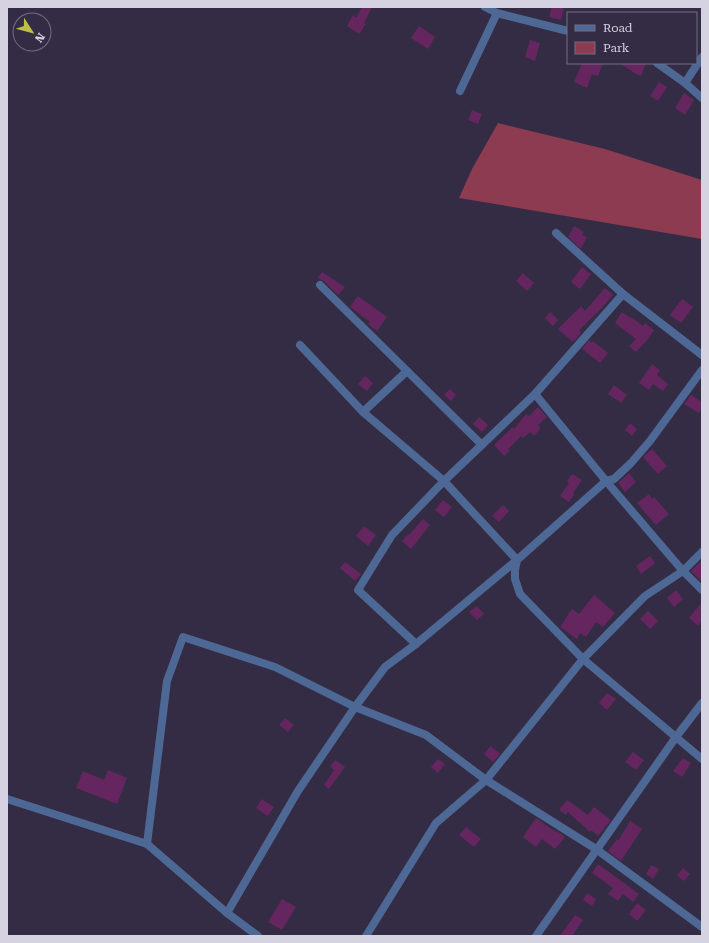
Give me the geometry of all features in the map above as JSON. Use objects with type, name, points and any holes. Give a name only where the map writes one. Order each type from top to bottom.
[{"type":"street","points":[[485,7],[497,13],[567,32]]},
{"type":"street","points":[[460,91],[497,13]]},
{"type":"street","points":[[685,83],[702,57]]},
{"type":"street","points":[[658,64],[685,83],[702,98]]},
{"type":"street","points":[[556,233],[623,294],[702,355]]},
{"type":"street","points":[[320,285],[482,445]]},
{"type":"street","points":[[416,644],[358,590],[392,535],[444,481],[535,394],[623,294]]},
{"type":"street","points":[[300,345],[363,412],[444,481],[517,560]]},
{"type":"street","points":[[227,913],[298,791],[354,707],[386,668],[517,560],[606,481],[614,478],[631,463],[650,441],[702,370]]},
{"type":"street","points":[[363,412],[407,371]]},
{"type":"street","points":[[535,394],[606,481],[683,571],[702,590]]},
{"type":"street","points":[[366,936],[436,823],[486,780],[583,659],[645,596],[683,571],[702,552]]},
{"type":"street","points":[[517,560],[515,579],[520,594],[583,659],[702,759]]},
{"type":"street","points":[[147,844],[167,680],[183,637],[275,667],[354,707],[426,735],[486,780],[596,849],[702,927]]},
{"type":"street","points":[[536,936],[596,849],[702,703]]},
{"type":"street","points":[[7,799],[147,844],[227,913],[258,936]]},
{"type":"green space","points":[[498,123],[605,149],[702,180],[702,239],[459,198],[472,169]]},
{"type":"building","points":[[362,7],[372,7],[364,23],[366,24],[359,34],[347,26],[353,15],[356,18]]},
{"type":"building","points":[[552,7],[564,7],[561,20],[549,17]]},
{"type":"building","points":[[419,26],[435,37],[428,49],[411,38]]},
{"type":"building","points":[[530,40],[540,43],[535,61],[525,57]]},
{"type":"building","points":[[582,64],[603,64],[598,76],[592,74],[587,88],[574,82]]},
{"type":"building","points":[[620,64],[646,64],[641,76]]},
{"type":"building","points":[[659,82],[667,87],[658,101],[650,96]]},
{"type":"building","points":[[684,93],[694,100],[685,115],[675,108]]},
{"type":"building","points":[[472,110],[482,114],[478,124],[468,120]]},
{"type":"building","points":[[574,226],[584,232],[582,235],[587,237],[581,249],[568,237]]},
{"type":"building","points":[[582,267],[591,274],[580,289],[571,282]]},
{"type":"building","points":[[322,272],[345,287],[338,295],[324,281],[318,278]]},
{"type":"building","points":[[523,273],[534,283],[527,291],[516,281]]},
{"type":"building","points":[[605,288],[613,295],[579,330],[581,333],[573,342],[558,329],[581,306],[585,311]]},
{"type":"building","points":[[358,296],[387,317],[377,331],[368,324],[370,322],[350,307]]},
{"type":"building","points":[[682,299],[693,307],[681,323],[670,315]]},
{"type":"building","points":[[550,312],[558,320],[553,326],[545,318]]},
{"type":"building","points":[[622,312],[643,326],[645,323],[654,330],[636,352],[629,346],[636,339],[615,323]]},
{"type":"building","points":[[589,340],[592,343],[593,341],[608,353],[600,363],[582,349]]},
{"type":"building","points":[[652,364],[660,370],[657,375],[668,384],[663,391],[653,384],[649,390],[639,383]]},
{"type":"building","points":[[365,376],[373,383],[367,391],[358,384]]},
{"type":"building","points":[[614,385],[627,395],[621,403],[608,394]]},
{"type":"building","points":[[450,389],[456,395],[451,401],[444,395]]},
{"type":"building","points":[[691,395],[702,402],[702,408],[699,413],[684,404]]},
{"type":"building","points":[[538,407],[547,417],[538,425],[541,428],[534,436],[530,432],[523,438],[521,436],[508,449],[510,451],[504,456],[494,445],[513,427],[514,429],[526,414],[529,416]]},
{"type":"building","points":[[479,417],[488,425],[482,432],[473,424]]},
{"type":"building","points":[[630,423],[637,429],[632,436],[625,430]]},
{"type":"building","points":[[652,449],[667,466],[658,474],[643,457]]},
{"type":"building","points":[[629,473],[636,482],[625,492],[618,483]]},
{"type":"building","points":[[572,474],[582,480],[569,502],[560,496],[569,483],[567,481]]},
{"type":"building","points":[[649,494],[652,499],[654,497],[669,514],[656,525],[637,503]]},
{"type":"building","points":[[443,500],[452,507],[444,517],[435,510]]},
{"type":"building","points":[[503,505],[509,511],[499,522],[492,516]]},
{"type":"building","points":[[423,519],[430,525],[411,549],[402,541]]},
{"type":"building","points":[[364,526],[376,535],[368,546],[356,536]]},
{"type":"building","points":[[650,556],[655,563],[641,574],[636,566]]},
{"type":"building","points":[[702,560],[702,582],[691,571]]},
{"type":"building","points":[[345,562],[361,574],[355,581],[340,568]]},
{"type":"building","points":[[676,590],[683,599],[674,607],[667,598]]},
{"type":"building","points":[[594,595],[615,613],[603,627],[596,622],[586,637],[580,633],[577,639],[560,627],[572,609],[579,614]]},
{"type":"building","points":[[702,602],[702,621],[698,626],[689,618]]},
{"type":"building","points":[[477,606],[484,614],[477,620],[469,612]]},
{"type":"building","points":[[648,611],[658,621],[650,629],[640,619]]},
{"type":"building","points":[[607,693],[616,699],[607,710],[599,703]]},
{"type":"building","points":[[285,718],[294,725],[288,732],[279,725]]},
{"type":"building","points":[[491,746],[500,754],[493,762],[484,754]]},
{"type":"building","points":[[633,752],[644,760],[636,770],[625,762]]},
{"type":"building","points":[[683,758],[691,763],[682,777],[673,771]]},
{"type":"building","points":[[438,759],[445,764],[438,773],[431,767]]},
{"type":"building","points":[[335,760],[345,767],[329,789],[324,785],[334,770],[330,767]]},
{"type":"building","points":[[108,770],[127,778],[117,804],[76,788],[83,771],[104,780]]},
{"type":"building","points":[[262,799],[274,807],[268,816],[256,808]]},
{"type":"building","points":[[567,800],[588,815],[594,807],[611,820],[598,836],[591,830],[590,832],[568,812],[566,815],[559,810]]},
{"type":"building","points":[[536,818],[565,837],[555,849],[542,839],[536,847],[523,837]]},
{"type":"building","points":[[630,821],[642,829],[621,861],[608,851],[617,839],[618,841]]},
{"type":"building","points":[[466,827],[481,839],[474,847],[459,835]]},
{"type":"building","points":[[598,864],[639,894],[633,902],[623,894],[618,901],[608,894],[613,888],[592,873]]},
{"type":"building","points":[[651,865],[659,869],[653,879],[646,874]]},
{"type":"building","points":[[683,868],[690,874],[684,881],[677,876]]},
{"type":"building","points":[[587,893],[596,899],[592,906],[583,900]]},
{"type":"building","points":[[282,899],[296,907],[282,930],[268,922]]},
{"type":"building","points":[[637,903],[646,910],[637,921],[629,914]]},
{"type":"building","points":[[575,915],[583,920],[572,936],[560,936]]}]
